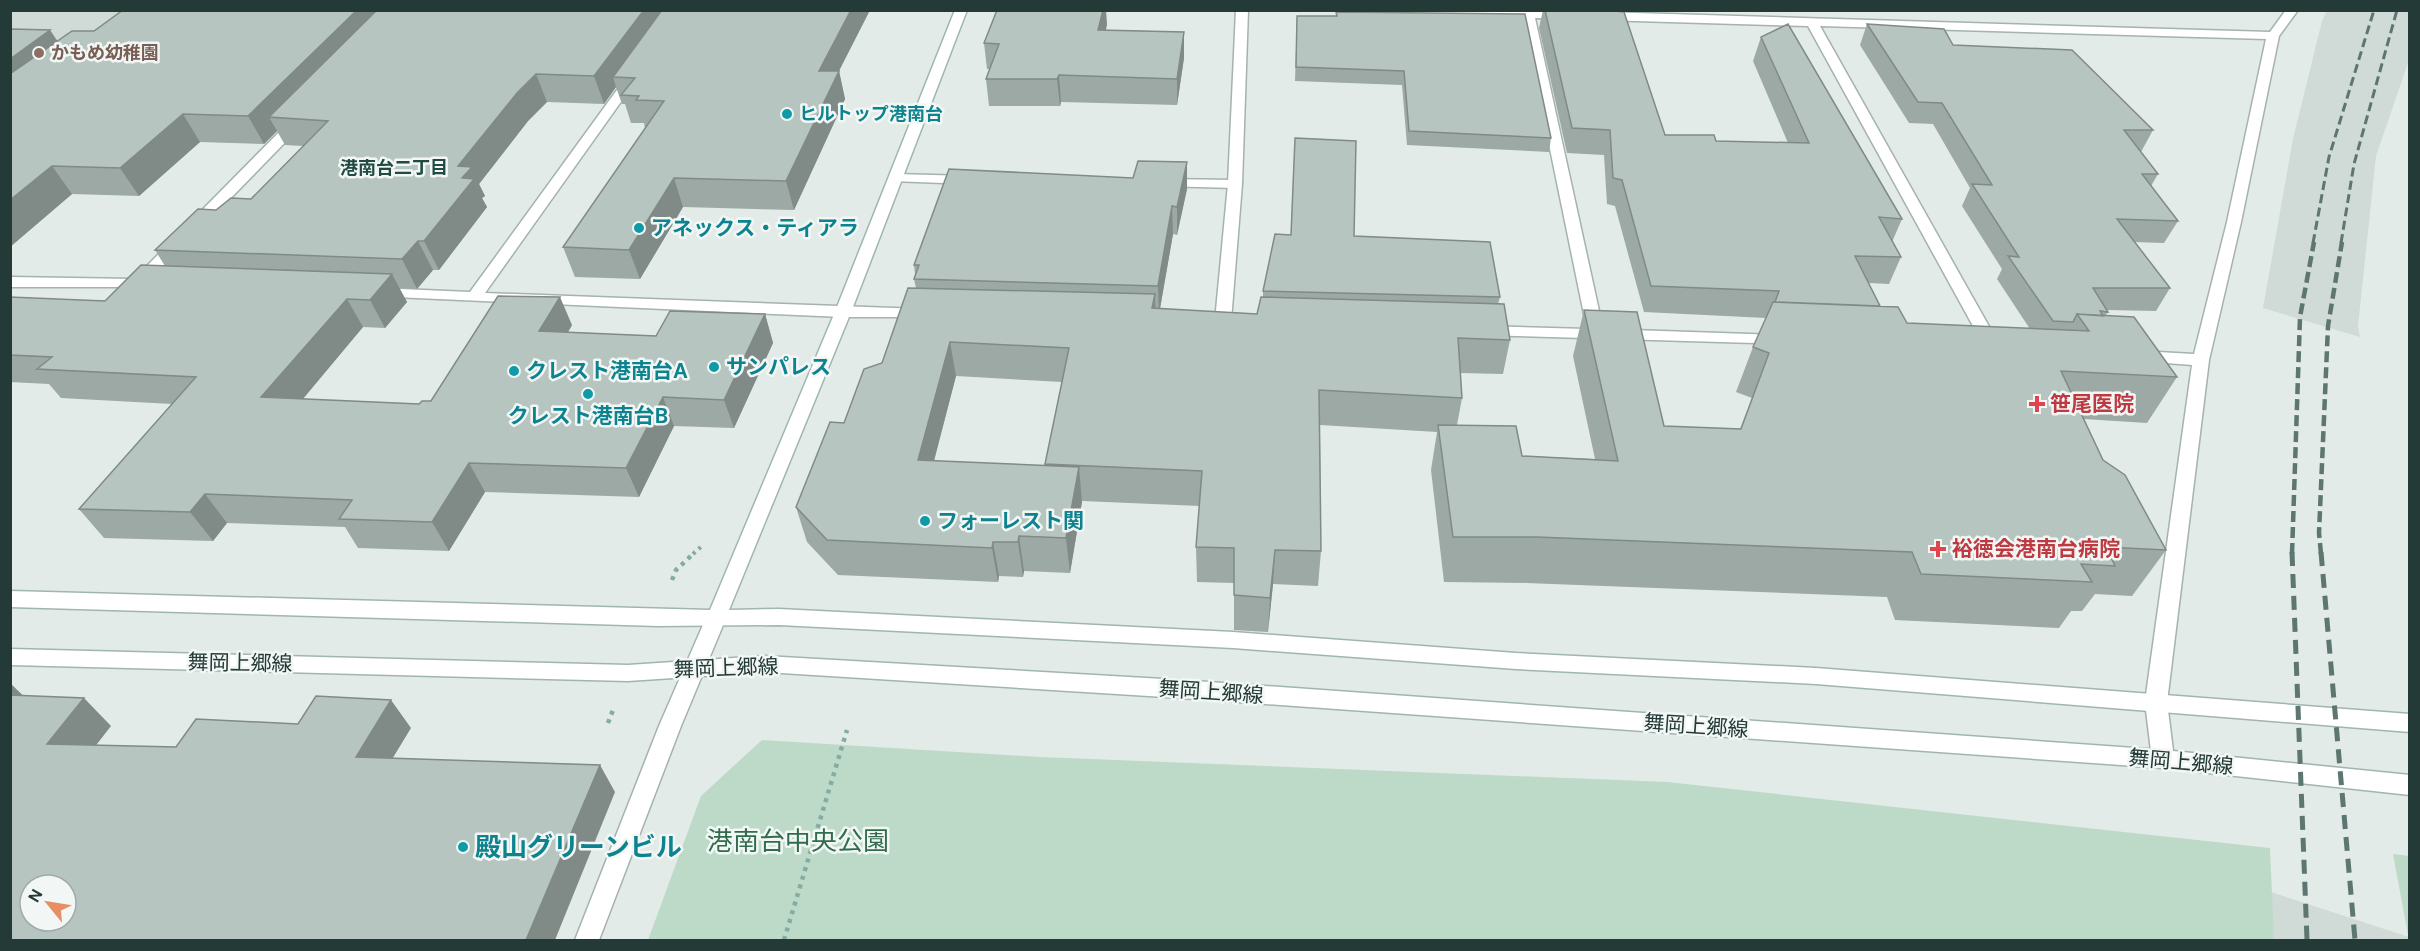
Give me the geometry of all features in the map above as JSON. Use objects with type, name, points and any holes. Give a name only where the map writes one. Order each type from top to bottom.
[{"type":"street","points":[[587,940],[670,726],[843,312],[961,10]]},
{"type":"street","points":[[1223,322],[1235,184],[1242,10]]},
{"type":"street","points":[[1401,10],[2273,36]]},
{"type":"street","points":[[2163,759],[2156,702],[2201,360],[2234,222],[2273,36],[2292,10]]},
{"type":"street","points":[[1528,14],[1596,334]]},
{"type":"street","points":[[1811,21],[1998,347],[1969,346]]},
{"type":"street","points":[[475,296],[640,68]]},
{"type":"street","points":[[138,284],[312,107]]},
{"type":"street","points":[[896,178],[988,180]]},
{"type":"street","points":[[1153,183],[1235,184]]},
{"type":"street","points":[[10,282],[161,285]]},
{"type":"street","points":[[359,292],[941,314]]},
{"type":"street","points":[[1468,330],[1794,340]]},
{"type":"street","points":[[2120,354],[2201,360]]},
{"type":"street","points":[[10,599],[658,618],[779,617],[1233,640],[1516,661],[1816,676],[2409,723]]},
{"type":"street","name":"舞岡上郷線","points":[[10,657],[628,673],[765,664],[1157,688],[2163,759],[2409,785]]},
{"type":"path","points":[[658,618],[676,570],[705,544]]},
{"type":"path","points":[[608,723],[628,673]]},
{"type":"path","points":[[784,940],[847,730]]},
{"type":"shaded area","points":[[2327,10],[2409,11],[2409,60],[2376,156],[2358,326],[2360,337],[2263,308],[2293,139],[2322,21]]},
{"type":"shaded area","name":"かもめ幼稚園","points":[[11,11],[126,11],[11,95]]},
{"type":"shaded area","points":[[2271,892],[2409,937],[2409,940],[2274,940]]},
{"type":"green space","name":"港南台中央公園","points":[[762,740],[1040,757],[1667,782],[2270,848],[2274,940],[648,940],[701,796]]},
{"type":"green space","points":[[2393,854],[2409,856],[2409,940]]},
{"type":"building","points":[[123,10],[357,10],[248,116],[183,114],[120,168],[52,166],[10,200],[10,74],[72,31],[94,31]]},
{"type":"building","points":[[377,10],[644,10],[594,76],[536,74],[517,93],[458,166],[472,167],[462,178],[474,179],[424,241],[418,241],[402,259],[155,250],[198,209],[216,210],[231,198],[251,199],[328,121],[269,117]]},
{"type":"building","points":[[662,10],[851,10],[819,71],[839,71],[786,181],[674,178],[629,250],[563,247],[664,101],[636,100],[639,96],[621,95],[635,78],[613,77]]},
{"type":"building","points":[[997,10],[1103,10],[1098,30],[1184,32],[1177,79],[1059,75],[1057,79],[986,79],[999,44],[984,43]]},
{"type":"building","points":[[1545,10],[1624,12],[1665,135],[1714,135],[1716,141],[1809,143],[1761,37],[1788,24],[1902,219],[1879,217],[1901,257],[1855,256],[1880,306],[1775,302],[1779,291],[1651,286],[1622,180],[1613,178],[1610,130],[1572,128]]},
{"type":"building","points":[[1336,12],[1525,14],[1551,138],[1409,131],[1404,71],[1296,67],[1297,16],[1337,16]]},
{"type":"building","points":[[1867,24],[1944,29],[1953,45],[2072,50],[2153,130],[2124,130],[2158,174],[2142,174],[2178,221],[2117,219],[2170,288],[2093,288],[2108,312],[2100,311],[2103,316],[2077,314],[2073,322],[2053,321],[2008,256],[2019,257],[1972,184],[1992,185],[1942,103],[1918,102]]},
{"type":"building","points":[[10,29],[50,30],[10,59]]},
{"type":"building","points":[[1295,138],[1356,141],[1354,236],[1490,242],[1500,297],[1263,291],[1275,234],[1291,235]]},
{"type":"building","points":[[1138,161],[1187,162],[1177,207],[1172,206],[1158,286],[914,279],[919,265],[914,265],[949,169],[1133,178]]},
{"type":"building","points":[[141,265],[392,274],[370,300],[347,299],[261,397],[419,404],[422,401],[431,401],[498,296],[560,297],[539,331],[656,336],[670,311],[765,314],[724,400],[663,397],[626,468],[469,463],[432,522],[339,519],[352,500],[205,494],[190,512],[79,509],[196,377],[37,369],[52,357],[10,355],[10,297],[105,301]]},
{"type":"building","points":[[908,288],[1155,294],[1152,308],[1257,314],[1261,297],[1504,304],[1510,340],[1458,338],[1462,398],[1319,390],[1321,551],[1275,550],[1270,598],[1234,595],[1234,548],[1196,547],[1202,471],[1045,464],[1069,348],[950,342],[918,460],[1079,467],[1066,538],[1019,536],[1018,542],[993,542],[992,548],[827,540],[796,507],[830,422],[844,423],[864,369],[882,363]]},
{"type":"building","points":[[1773,302],[1898,307],[1907,323],[2089,331],[2077,314],[2134,317],[2177,377],[2061,371],[2103,460],[2125,475],[2166,550],[2106,547],[2115,566],[2081,564],[2092,582],[1921,574],[1912,552],[1537,537],[1453,537],[1438,425],[1516,426],[1522,456],[1618,461],[1584,310],[1637,312],[1664,426],[1741,429],[1769,353],[1753,347]]},
{"type":"building","points":[[10,695],[84,698],[47,744],[176,747],[196,719],[298,724],[316,696],[391,700],[356,757],[600,765],[526,940],[10,940]]},
{"type":"railway","points":[[2313,243],[2329,157],[2374,10]]},
{"type":"railway","points":[[2341,243],[2354,164],[2397,10]]},
{"type":"railway","points":[[2292,553],[2300,317],[2314,242]]},
{"type":"railway","points":[[2321,554],[2319,533],[2328,326],[2342,242]]},
{"type":"railway","points":[[2321,552],[2355,940]]},
{"type":"railway","points":[[2292,553],[2307,940]]},
{"type":"place","name":"かもめ幼稚園","points":[[39,53]]},
{"type":"place","name":"ヒルトップ港南台","points":[[787,114]]},
{"type":"place","name":"アネックス・ティアラ","points":[[639,228]]},
{"type":"place","name":"サンパレス","points":[[714,367]]},
{"type":"place","name":"クレスト港南台A","points":[[514,371]]},
{"type":"place","name":"クレスト港南台B","points":[[588,394]]},
{"type":"place","name":"笹尾医院","points":[[2037,404]]},
{"type":"place","name":"フォーレスト関","points":[[925,521]]},
{"type":"place","name":"裕徳会港南台病院","points":[[1938,549]]},
{"type":"place","name":"殿山グリーンビル","points":[[463,847]]},
{"type":"district","name":"港南台二丁目","points":[[394,168]]}]
